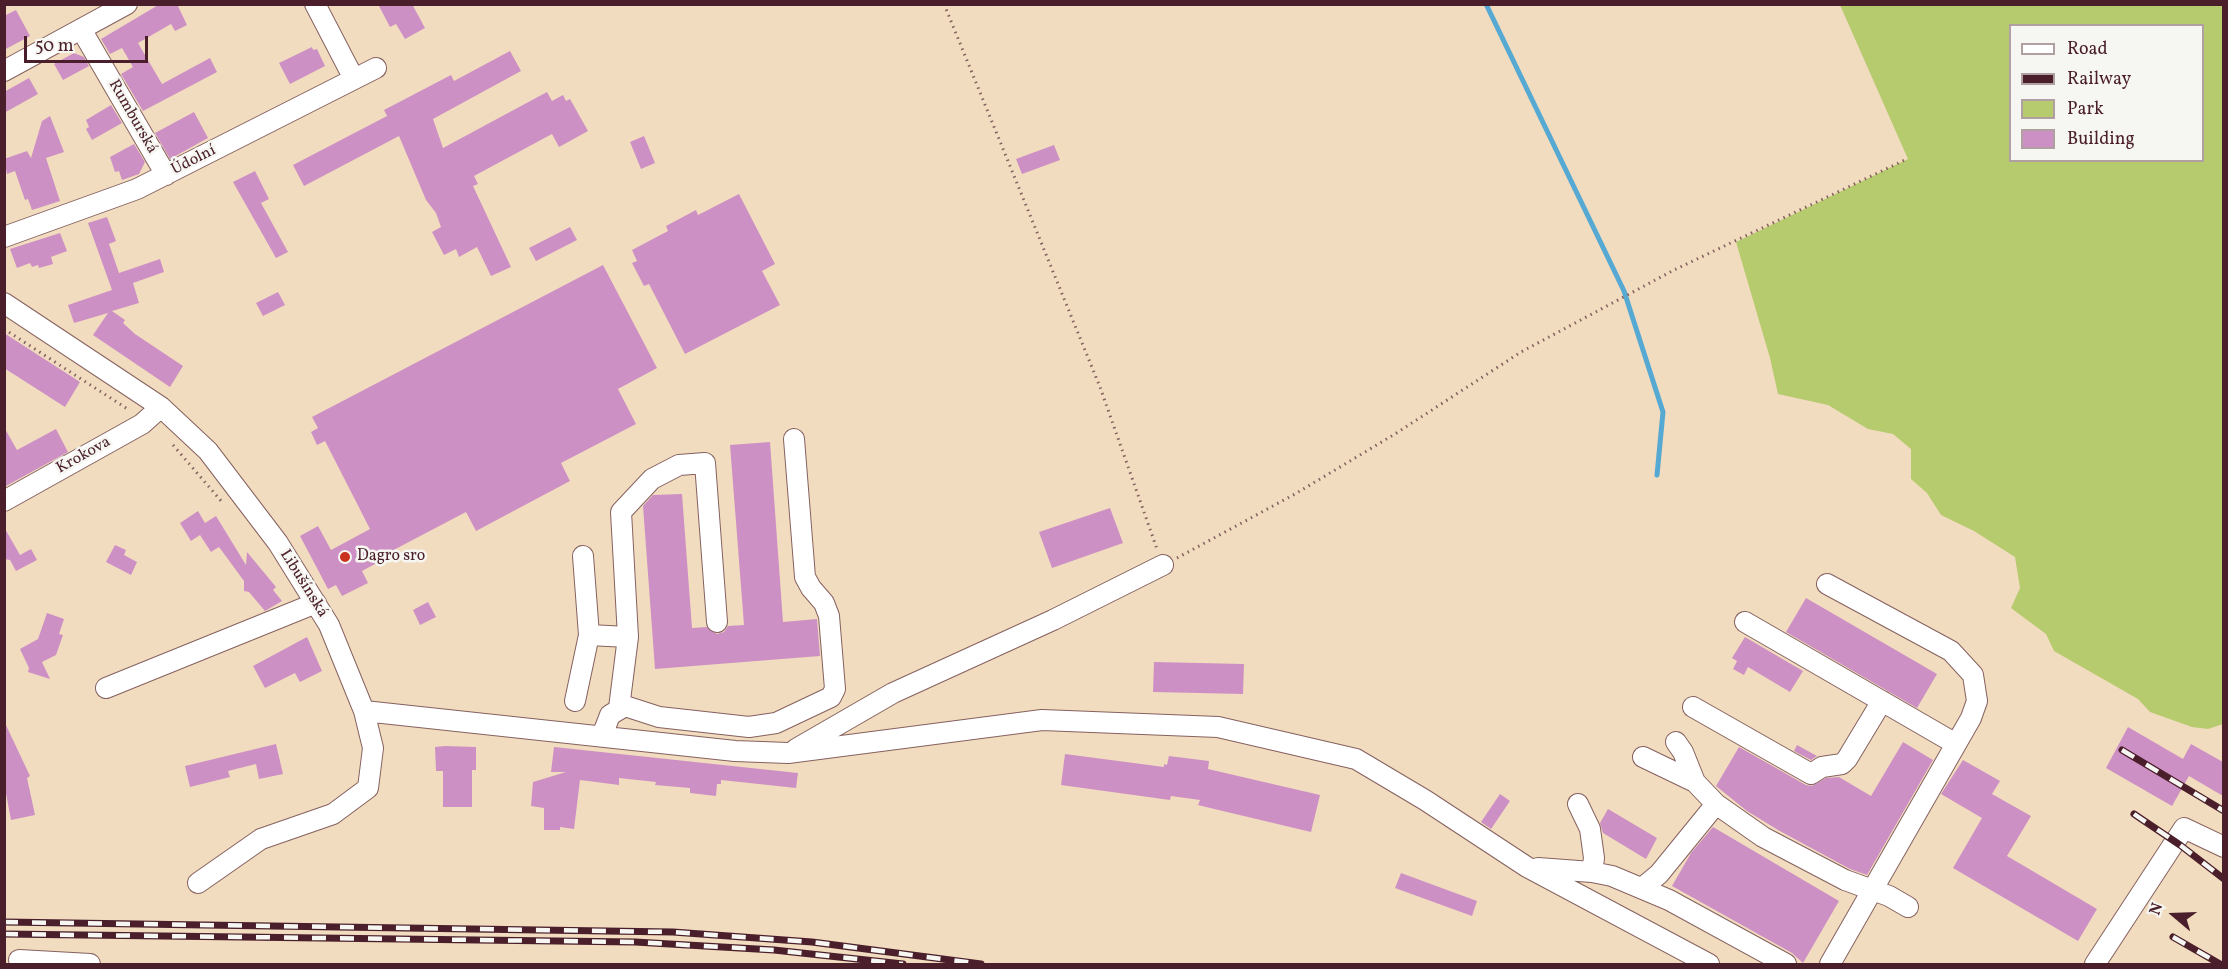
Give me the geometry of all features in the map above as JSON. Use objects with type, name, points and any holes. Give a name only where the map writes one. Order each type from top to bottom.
[{"type":"street","points":[[4,70],[127,4]]},
{"type":"street","points":[[315,4],[354,79]]},
{"type":"street","name":"Rumburská","points":[[81,28],[166,175]]},
{"type":"street","name":"Údolní","points":[[4,237],[138,189],[376,68]]},
{"type":"street","name":"Libušínská","points":[[4,303],[161,407],[208,451],[278,543],[316,603],[329,625],[364,711],[374,748],[368,788],[333,814],[261,839],[198,883]]},
{"type":"street","name":"Krokova","points":[[4,501],[145,421],[161,407]]},
{"type":"street","points":[[602,736],[610,715],[628,706],[659,717],[749,727],[776,723],[831,697],[835,689],[829,616],[824,603],[805,577],[794,439]]},
{"type":"street","points":[[620,708],[628,637],[621,512],[652,479],[679,465],[705,463],[717,622]]},
{"type":"street","points":[[575,701],[589,635],[583,556]]},
{"type":"street","points":[[788,753],[893,693],[1053,620],[1163,565]]},
{"type":"street","points":[[1827,584],[1951,651],[1964,662],[1973,675],[1977,701],[1956,744],[1830,964]]},
{"type":"street","points":[[106,688],[316,603]]},
{"type":"street","points":[[1745,622],[1956,744]]},
{"type":"street","points":[[589,635],[628,637]]},
{"type":"street","points":[[1693,707],[1811,774],[1822,767],[1842,764],[1848,759],[1882,701]]},
{"type":"street","points":[[364,711],[788,753],[1042,720],[1218,727],[1356,759],[1425,800],[1527,867],[1709,964]]},
{"type":"street","points":[[1676,742],[1683,752],[1695,782]]},
{"type":"street","points":[[1643,757],[1695,782],[1716,804],[1763,837],[1908,907]]},
{"type":"street","points":[[1578,804],[1590,829],[1594,858],[1592,872]]},
{"type":"street","points":[[1642,888],[1659,874],[1716,804]]},
{"type":"street","points":[[2095,964],[2184,828],[2223,847]]},
{"type":"street","points":[[1527,867],[1592,872],[1642,888],[1786,964]]},
{"type":"street","points":[[19,960],[90,964]]},
{"type":"path","points":[[944,4],[1100,387],[1163,565],[1295,494],[1395,435],[1521,352],[1674,270],[1906,159]]},
{"type":"path","points":[[4,329],[159,428],[228,508]]},
{"type":"green space","points":[[1840,5],[2223,5],[2223,724],[2208,729],[2192,727],[2150,712],[2138,699],[2054,651],[2046,634],[2011,608],[2020,588],[2015,557],[1974,531],[1941,515],[1927,493],[1911,479],[1911,449],[1893,434],[1868,429],[1828,405],[1778,394],[1770,358],[1736,242],[1908,159]]},
{"type":"building","points":[[160,4],[177,4],[187,25],[175,31],[171,24],[138,43],[162,84],[210,58],[217,72],[143,111],[121,74],[133,67],[122,48],[110,54],[101,39]]},
{"type":"building","points":[[378,4],[412,4],[425,28],[405,39],[396,24],[390,27]]},
{"type":"building","points":[[16,10],[30,36],[4,50],[4,16]]},
{"type":"building","points":[[312,47],[313,50],[317,49],[325,66],[290,84],[279,63]]},
{"type":"building","points":[[510,51],[521,71],[433,119],[443,148],[547,92],[552,101],[563,95],[566,101],[570,99],[588,131],[559,147],[552,134],[474,176],[478,184],[473,186],[511,267],[491,276],[477,247],[459,257],[456,249],[444,255],[432,232],[441,227],[436,213],[426,200],[399,136],[304,186],[293,165],[387,116],[384,110],[451,75],[454,81]]},
{"type":"building","points":[[74,53],[84,57],[89,66],[63,80],[54,64]]},
{"type":"building","points":[[29,78],[38,94],[4,113],[4,92]]},
{"type":"building","points":[[111,105],[122,123],[92,140],[86,129],[89,127],[86,120]]},
{"type":"building","points":[[194,112],[208,138],[170,159],[155,133]]},
{"type":"building","points":[[50,116],[64,152],[46,158],[60,201],[32,210],[28,199],[25,200],[15,171],[7,174],[4,159],[27,151],[31,158],[42,121]]},
{"type":"building","points":[[644,136],[655,163],[641,169],[630,142]]},
{"type":"building","points":[[134,144],[145,162],[139,174],[122,180],[119,171],[115,172],[110,157]]},
{"type":"building","points":[[1054,145],[1060,160],[1022,174],[1016,159]]},
{"type":"building","points":[[255,171],[269,199],[261,203],[288,252],[276,258],[233,182]]},
{"type":"building","points":[[739,194],[775,264],[762,271],[780,305],[685,354],[649,284],[644,286],[632,263],[637,261],[632,250],[668,231],[666,226],[696,210],[698,215]]},
{"type":"building","points":[[107,217],[116,241],[109,244],[119,273],[160,259],[164,272],[133,283],[139,303],[112,311],[125,320],[123,323],[135,334],[183,366],[170,387],[93,335],[108,313],[74,323],[68,305],[112,290],[88,223]]},
{"type":"building","points":[[570,227],[577,240],[536,261],[529,248]]},
{"type":"building","points":[[60,233],[67,251],[51,257],[53,264],[39,268],[38,265],[32,267],[30,263],[17,268],[10,249]]},
{"type":"building","points":[[603,265],[657,368],[618,389],[636,424],[561,463],[570,481],[476,531],[466,512],[384,555],[386,558],[362,571],[368,583],[342,596],[336,585],[328,589],[300,536],[318,526],[331,550],[370,529],[325,441],[317,445],[311,432],[318,428],[312,417]]},
{"type":"building","points":[[278,292],[285,305],[263,316],[256,303]]},
{"type":"building","points":[[4,333],[80,382],[65,407],[4,368]]},
{"type":"building","points":[[4,427],[17,450],[56,429],[68,452],[4,487]]},
{"type":"building","points":[[770,442],[783,622],[817,619],[820,656],[655,669],[643,506],[653,495],[682,494],[692,628],[707,627],[717,634],[724,632],[728,626],[744,625],[730,445]]},
{"type":"building","points":[[1110,508],[1123,543],[1052,568],[1039,532]]},
{"type":"building","points":[[198,511],[205,523],[216,516],[246,565],[247,552],[276,587],[273,590],[282,601],[265,611],[249,592],[244,591],[244,581],[219,547],[211,552],[200,535],[191,541],[180,523]]},
{"type":"building","points":[[4,527],[20,555],[31,549],[37,560],[16,571],[10,560],[4,559]]},
{"type":"building","points":[[115,545],[126,550],[124,555],[137,562],[131,575],[106,562]]},
{"type":"building","points":[[1806,598],[1937,674],[1917,708],[1786,632]]},
{"type":"building","points":[[428,602],[436,617],[420,625],[413,610]]},
{"type":"building","points":[[47,613],[64,619],[59,634],[63,635],[56,655],[42,662],[50,679],[28,672],[29,668],[20,649],[38,639]]},
{"type":"building","points":[[307,637],[322,671],[300,682],[295,673],[265,688],[253,666]]},
{"type":"building","points":[[1745,637],[1803,671],[1790,692],[1748,667],[1744,675],[1733,669],[1737,661],[1732,658]]},
{"type":"building","points":[[1154,662],[1244,664],[1243,694],[1153,692]]},
{"type":"building","points":[[5,723],[30,776],[27,778],[35,815],[11,820],[4,783]]},
{"type":"building","points":[[2128,727],[2183,759],[2191,744],[2223,762],[2223,796],[2189,776],[2172,806],[2106,768]]},
{"type":"building","points":[[1903,742],[1933,760],[1867,875],[1850,869],[1778,830],[1747,811],[1716,786],[1739,747],[1806,785],[1812,786],[1826,778],[1839,777],[1871,796]]},
{"type":"building","points":[[276,744],[283,774],[259,779],[256,764],[228,771],[230,777],[190,787],[185,766]]},
{"type":"building","points":[[1797,745],[1817,756],[1811,760],[1794,751]]},
{"type":"building","points":[[435,747],[476,747],[476,770],[472,770],[472,807],[443,807],[443,771],[436,771]]},
{"type":"building","points":[[554,747],[798,773],[796,788],[721,780],[721,784],[717,784],[716,796],[690,793],[690,788],[655,785],[656,782],[619,778],[619,785],[580,780],[574,829],[560,827],[560,830],[544,830],[544,808],[531,806],[533,782],[566,772],[551,772]]},
{"type":"building","points":[[1065,754],[1164,767],[1164,764],[1167,765],[1169,756],[1209,761],[1208,769],[1320,795],[1311,832],[1198,805],[1200,800],[1171,796],[1170,800],[1061,785]]},
{"type":"building","points":[[1963,760],[2000,781],[1992,794],[2031,816],[2007,856],[2097,909],[2078,941],[1953,868],[1982,818],[1941,794]]},
{"type":"building","points":[[1500,794],[1510,801],[1491,829],[1481,822]]},
{"type":"building","points":[[1608,809],[1657,838],[1646,859],[1603,833],[1600,823]]},
{"type":"building","points":[[1713,827],[1839,901],[1803,963],[1792,953],[1672,886],[1691,853]]},
{"type":"building","points":[[1401,873],[1477,901],[1472,916],[1395,888]]},
{"type":"waterway","points":[[1486,4],[1624,291],[1663,412],[1657,475]]},
{"type":"railway","points":[[2122,750],[2224,811]]},
{"type":"railway","points":[[2134,814],[2180,845],[2224,879]]},
{"type":"railway","points":[[4,922],[673,932],[812,942],[981,964]]},
{"type":"railway","points":[[4,934],[635,942],[774,950],[903,964]]},
{"type":"railway","points":[[2173,937],[2220,964]]},
{"type":"place","name":"Dagro sro","points":[[345,557]]}]
